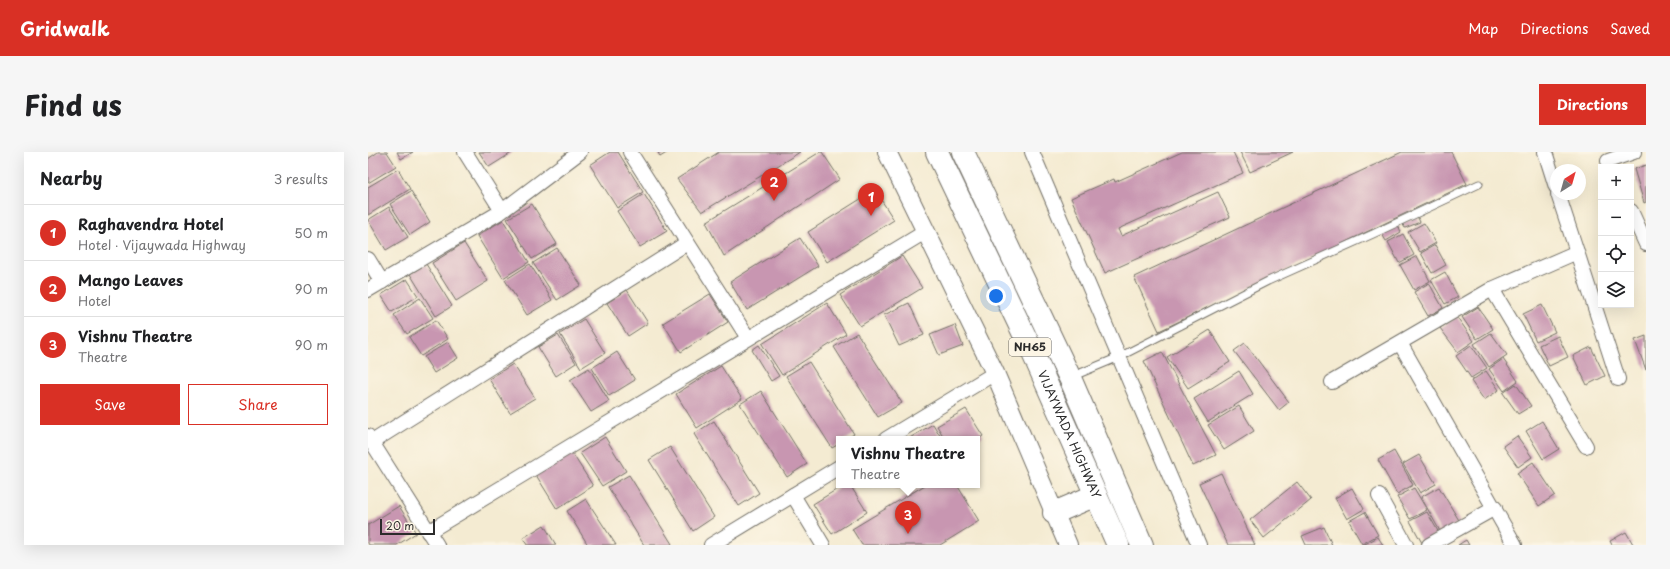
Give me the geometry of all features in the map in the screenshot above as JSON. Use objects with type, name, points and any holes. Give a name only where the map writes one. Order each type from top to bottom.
[{"type":"highway","name":"VIJAYWADA HIGHWAY","points":[[937,152],[1032,351],[1118,545]]},
{"type":"highway","name":"VIJAYWADA HIGHWAY","points":[[963,152],[1070,378],[1142,545]]},
{"type":"highway","points":[[1054,512],[1096,495]]},
{"type":"street","points":[[465,152],[502,211]]},
{"type":"street","points":[[368,290],[502,211],[580,152]]},
{"type":"street","points":[[630,152],[748,338]]},
{"type":"street","points":[[887,152],[995,373],[1068,545]]},
{"type":"street","points":[[1032,152],[1199,545]]},
{"type":"street","points":[[1545,152],[1550,168]]},
{"type":"street","points":[[1608,160],[1634,152]]},
{"type":"street","points":[[1560,200],[1618,379]]},
{"type":"street","points":[[1634,218],[1646,244]]},
{"type":"street","points":[[428,532],[925,232]]},
{"type":"street","points":[[437,545],[370,439],[687,243]]},
{"type":"street","points":[[1332,382],[1492,289],[1577,252]]},
{"type":"street","points":[[368,259],[382,282]]},
{"type":"street","points":[[1492,289],[1586,446]]},
{"type":"street","points":[[1400,343],[1515,545]]},
{"type":"street","points":[[891,436],[995,373]]},
{"type":"street","points":[[711,545],[836,469]]},
{"type":"street","points":[[793,495],[822,545]]},
{"type":"street","points":[[1379,496],[1406,545]]},
{"type":"street","points":[[1429,545],[1494,508]]},
{"type":"lane","points":[[1070,378],[1119,357],[1268,281],[1479,184]]},
{"type":"building","points":[[378,152],[387,152],[396,166],[368,183],[368,159]]},
{"type":"building","points":[[397,152],[413,152],[401,159]]},
{"type":"building","points":[[479,152],[513,152],[489,167]]},
{"type":"building","points":[[610,152],[618,152],[643,192],[617,208],[590,165]]},
{"type":"building","points":[[658,152],[668,152],[660,157]]},
{"type":"building","points":[[719,152],[800,152],[702,212],[677,179]]},
{"type":"building","points":[[822,152],[840,179],[724,256],[706,222]]},
{"type":"building","points":[[1182,152],[1233,152],[1243,173],[1118,229],[1121,236],[1218,192],[1230,217],[1105,273],[1071,198],[1114,179],[1115,182]]},
{"type":"building","points":[[1240,152],[1293,152],[1250,172]]},
{"type":"building","points":[[1402,152],[1451,152],[1467,184],[1159,331],[1134,277]]},
{"type":"building","points":[[1646,165],[1646,202],[1644,203],[1634,169]]},
{"type":"building","points":[[398,169],[410,189],[368,215],[368,187]]},
{"type":"building","points":[[875,190],[894,220],[827,262],[808,232]]},
{"type":"building","points":[[411,191],[430,222],[410,235],[390,204]]},
{"type":"building","points":[[644,194],[667,231],[640,247],[617,211]]},
{"type":"building","points":[[532,204],[557,244],[532,259],[507,219]]},
{"type":"building","points":[[389,207],[408,237],[386,250],[368,220]]},
{"type":"building","points":[[1417,216],[1420,222],[1405,228],[1402,223]]},
{"type":"building","points":[[503,220],[529,262],[503,278],[477,236]]},
{"type":"building","points":[[1424,223],[1436,243],[1420,252],[1408,232]]},
{"type":"building","points":[[1398,225],[1401,232],[1386,241],[1382,234]]},
{"type":"building","points":[[1403,234],[1414,255],[1399,263],[1388,242]]},
{"type":"building","points":[[800,238],[818,266],[747,310],[730,282]]},
{"type":"building","points":[[464,243],[488,281],[456,301],[432,263]]},
{"type":"building","points":[[1435,245],[1446,265],[1432,273],[1421,253]]},
{"type":"building","points":[[557,248],[581,285],[557,300],[533,263]]},
{"type":"building","points":[[902,256],[922,288],[860,326],[840,295]]},
{"type":"building","points":[[1417,256],[1430,281],[1414,290],[1400,265]]},
{"type":"building","points":[[426,264],[452,306],[436,316],[410,274]]},
{"type":"building","points":[[530,264],[552,300],[527,315],[505,280]]},
{"type":"building","points":[[1445,272],[1458,297],[1445,304],[1431,280]]},
{"type":"building","points":[[407,279],[418,296],[392,312],[381,295]]},
{"type":"building","points":[[1429,283],[1443,308],[1428,316],[1414,292]]},
{"type":"building","points":[[627,290],[648,323],[628,336],[607,303]]},
{"type":"building","points":[[710,294],[728,322],[681,352],[663,323]]},
{"type":"building","points":[[420,298],[433,318],[407,334],[394,315]]},
{"type":"building","points":[[827,303],[846,334],[782,375],[762,344]]},
{"type":"building","points":[[909,303],[924,335],[899,346],[884,315]]},
{"type":"building","points":[[1542,305],[1555,332],[1536,341],[1523,314]]},
{"type":"building","points":[[1478,307],[1493,329],[1477,339],[1462,317]]},
{"type":"building","points":[[1457,317],[1474,341],[1458,352],[1440,328]]},
{"type":"building","points":[[584,319],[605,353],[581,368],[560,334]]},
{"type":"building","points":[[436,320],[448,339],[421,356],[409,337]]},
{"type":"building","points":[[955,325],[963,346],[939,355],[930,335]]},
{"type":"building","points":[[1210,330],[1230,362],[1188,388],[1167,357]]},
{"type":"building","points":[[857,333],[902,403],[878,417],[834,347]]},
{"type":"building","points":[[1491,333],[1507,355],[1489,367],[1474,344]]},
{"type":"building","points":[[558,335],[576,363],[556,376],[538,347]]},
{"type":"building","points":[[1558,336],[1568,357],[1549,366],[1539,345]]},
{"type":"building","points":[[1646,336],[1646,370],[1635,340]]},
{"type":"building","points":[[448,342],[458,358],[434,373],[424,357]]},
{"type":"building","points":[[1245,343],[1289,402],[1279,410],[1234,351]]},
{"type":"building","points":[[759,345],[779,376],[771,381],[752,350]]},
{"type":"building","points":[[1471,345],[1487,368],[1471,378],[1456,356]]},
{"type":"building","points":[[1591,347],[1605,376],[1587,385],[1573,356]]},
{"type":"building","points":[[617,352],[635,380],[609,396],[592,368]]},
{"type":"building","points":[[1162,352],[1216,455],[1193,466],[1144,361]]},
{"type":"building","points":[[1503,359],[1518,381],[1504,391],[1489,369]]},
{"type":"building","points":[[809,362],[854,434],[851,436],[836,436],[836,446],[832,448],[786,376]]},
{"type":"building","points":[[513,364],[535,398],[510,413],[489,379]]},
{"type":"building","points":[[721,366],[742,399],[697,428],[676,394]]},
{"type":"building","points":[[589,368],[609,401],[591,412],[570,380]]},
{"type":"building","points":[[1239,371],[1253,394],[1208,422],[1194,399]]},
{"type":"building","points":[[1486,371],[1499,390],[1484,400],[1471,381]]},
{"type":"building","points":[[1516,384],[1531,406],[1518,414],[1503,393]]},
{"type":"building","points":[[761,391],[807,464],[787,477],[740,404]]},
{"type":"building","points":[[1239,406],[1254,431],[1224,450],[1208,425]]},
{"type":"building","points":[[966,409],[983,436],[980,438],[980,436],[943,436],[937,426]]},
{"type":"building","points":[[714,421],[759,493],[739,506],[694,434]]},
{"type":"building","points":[[1542,421],[1559,449],[1543,459],[1526,431]]},
{"type":"building","points":[[933,424],[940,436],[913,436]]},
{"type":"building","points":[[1517,436],[1532,457],[1518,467],[1503,446]]},
{"type":"building","points":[[605,437],[626,471],[602,486],[580,453]]},
{"type":"building","points":[[670,447],[714,517],[693,531],[649,460]]},
{"type":"building","points":[[1394,451],[1413,485],[1397,494],[1378,460]]},
{"type":"building","points":[[572,453],[593,486],[557,509],[536,475]]},
{"type":"building","points":[[1419,455],[1436,484],[1420,493],[1403,464]]},
{"type":"building","points":[[1533,462],[1555,495],[1539,506],[1517,473]]},
{"type":"building","points":[[1221,473],[1255,545],[1228,545],[1199,483]]},
{"type":"building","points":[[629,475],[672,544],[644,545],[608,487]]},
{"type":"building","points":[[1297,482],[1311,500],[1264,538],[1250,520]]},
{"type":"building","points":[[1439,487],[1460,522],[1441,533],[1421,497]]},
{"type":"building","points":[[839,488],[852,488],[867,512],[832,534],[813,504]]},
{"type":"building","points":[[920,488],[959,488],[979,521],[940,545],[862,545],[852,529]]},
{"type":"building","points":[[1352,488],[1364,509],[1347,519],[1335,498]]},
{"type":"building","points":[[1414,488],[1427,510],[1410,519],[1397,497]]},
{"type":"building","points":[[586,499],[616,545],[588,545],[567,511]]},
{"type":"building","points":[[399,506],[416,533],[397,545],[369,545],[368,525]]},
{"type":"building","points":[[1365,512],[1378,535],[1362,544],[1349,521]]},
{"type":"building","points":[[1427,512],[1439,533],[1422,543],[1410,521]]},
{"type":"building","points":[[544,525],[556,545],[527,545],[523,538]]},
{"type":"building","points":[[1324,527],[1332,545],[1306,545],[1302,536]]},
{"type":"building","points":[[1626,532],[1633,544],[1612,545],[1610,541]]},
{"type":"building","points":[[1378,537],[1383,545],[1363,545]]},
{"type":"building","points":[[1466,540],[1469,545],[1458,545]]},
{"type":"place","name":"Mango Leaves","points":[[774,201]]},
{"type":"place","name":"Raghavendra Hotel","points":[[871,216]]},
{"type":"place","name":"Vishnu Theatre","points":[[908,534]]}]
